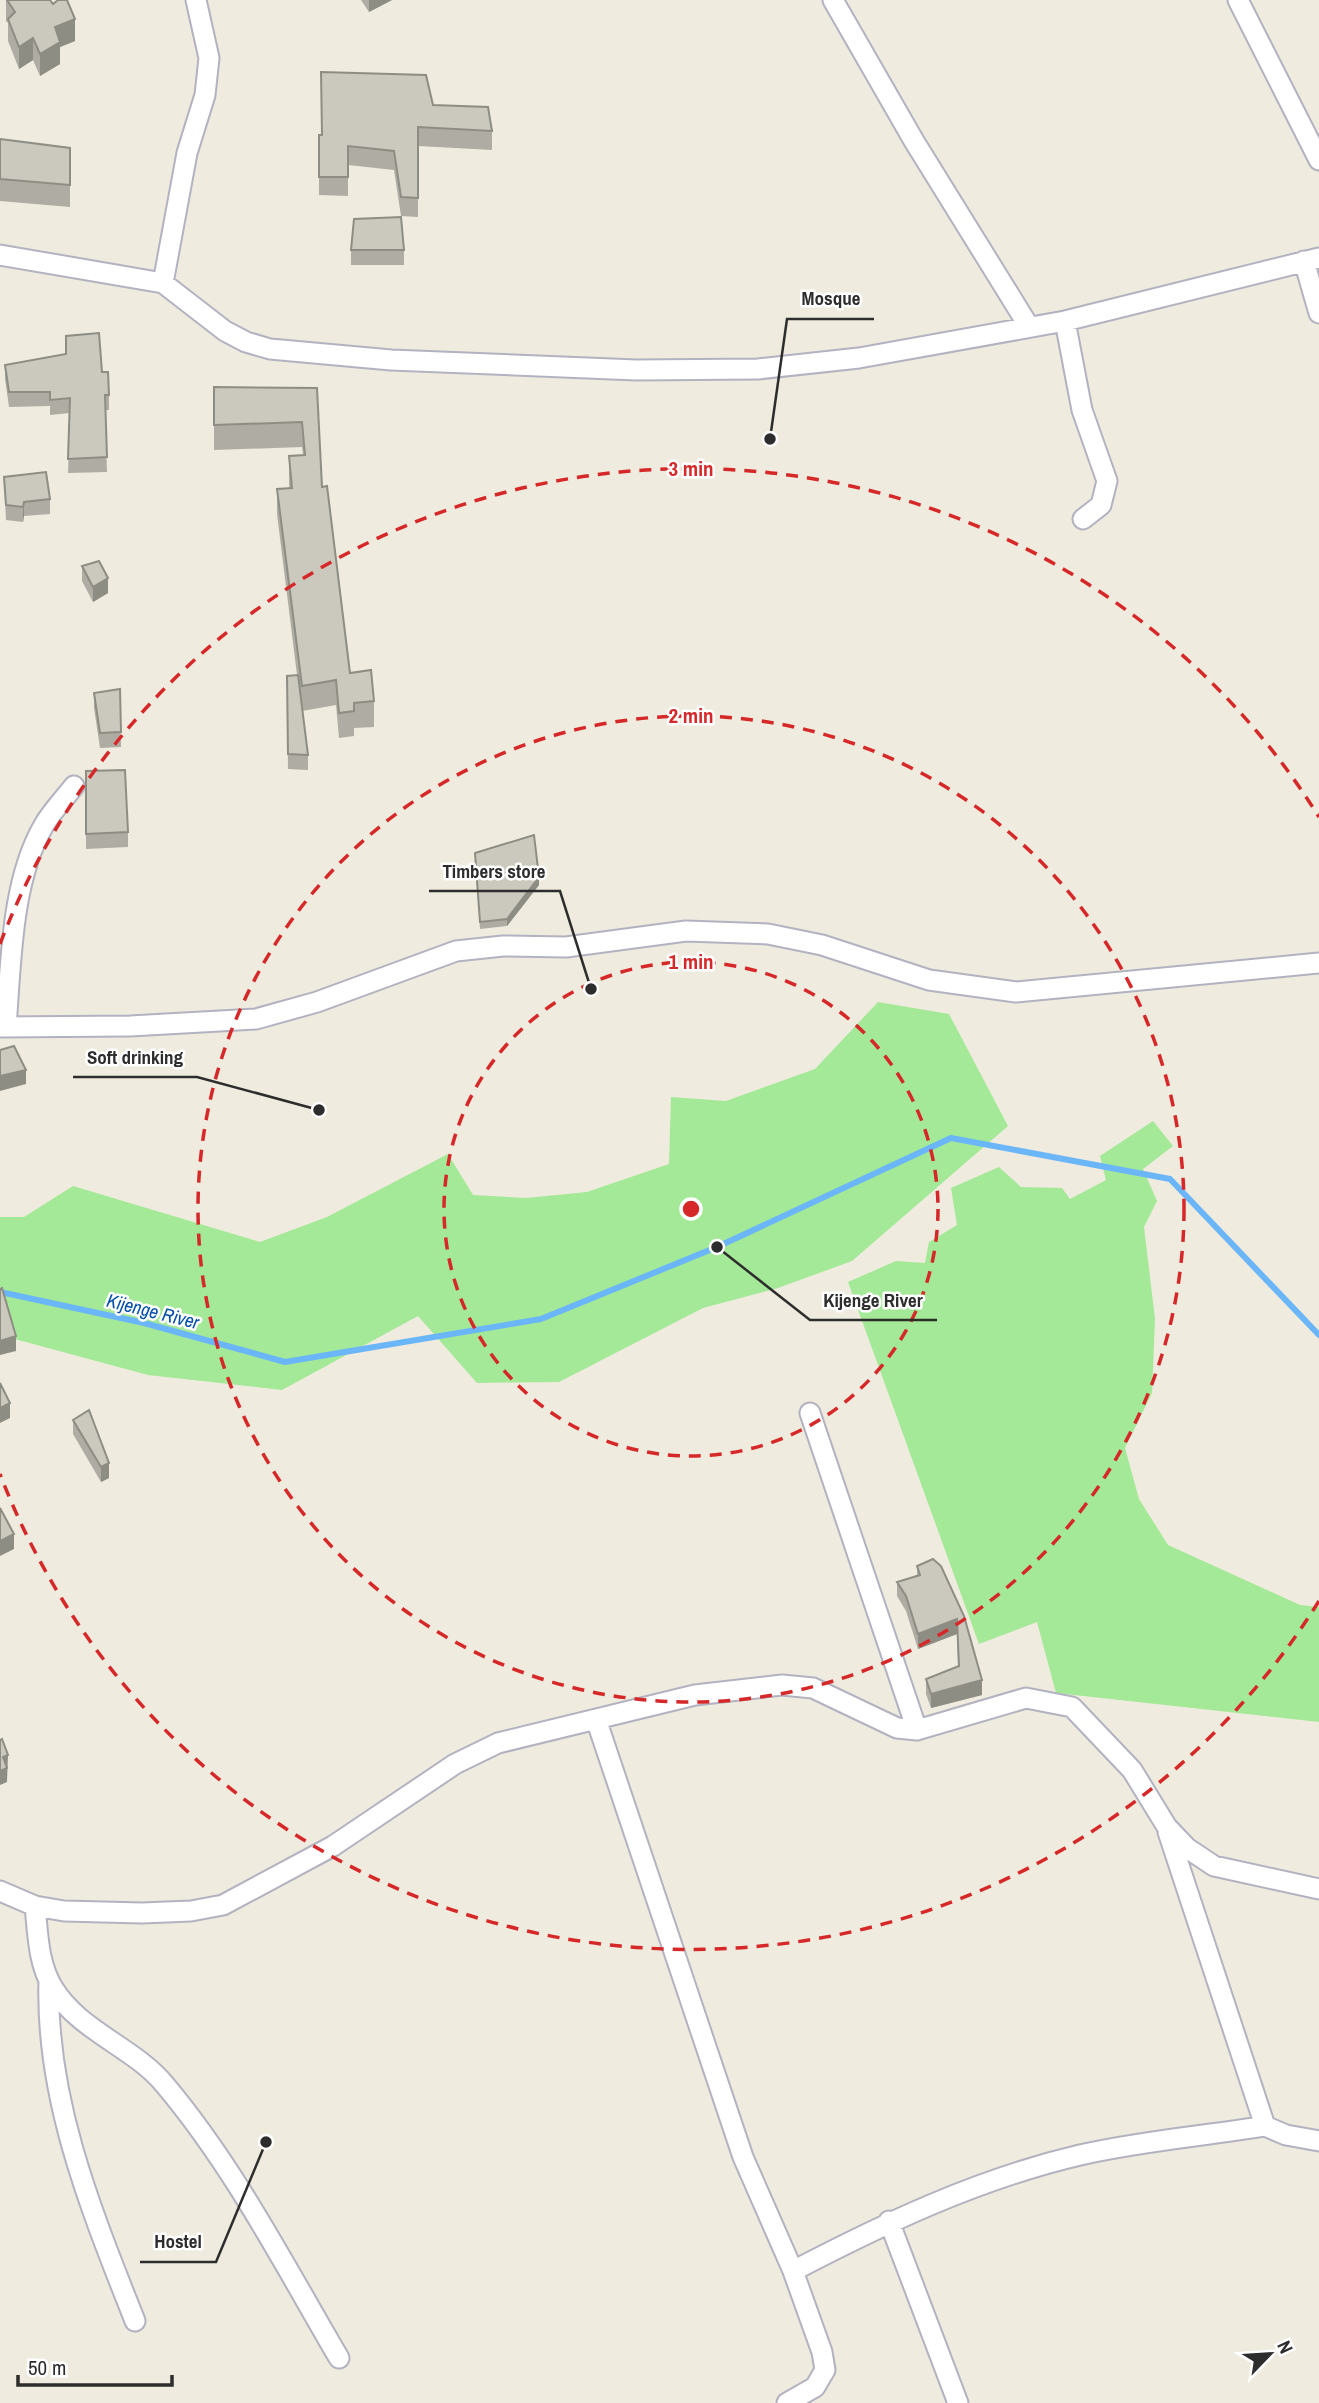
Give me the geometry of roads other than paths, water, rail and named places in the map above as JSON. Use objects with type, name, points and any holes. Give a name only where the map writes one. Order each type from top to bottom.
[{"type":"street","points":[[163,283],[187,153],[205,95],[209,58],[196,0]]},
{"type":"street","points":[[833,0],[914,141],[1028,325]]},
{"type":"street","points":[[1238,0],[1319,160]]},
{"type":"street","points":[[0,255],[163,283],[225,331],[246,342],[270,349],[431,362],[636,370],[758,369],[859,358],[1028,325],[1065,321],[1312,259],[1319,313]]},
{"type":"street","points":[[1065,321],[1082,410],[1107,481],[1101,505],[1083,519]]},
{"type":"street","points":[[74,786],[45,824],[33,850],[15,919],[3,1027],[130,1026],[256,1019],[338,995],[456,951],[503,946],[566,947],[686,931],[768,933],[822,945],[929,980],[1016,992],[1319,963]]},
{"type":"street","points":[[810,1413],[917,1730]]},
{"type":"street","points":[[0,1891],[36,1906],[64,1911],[142,1913],[191,1911],[223,1905],[332,1846],[454,1763],[498,1743],[695,1695],[782,1685],[813,1688],[897,1728],[917,1730],[1026,1698],[1072,1707],[1132,1770],[1167,1827],[1187,1848],[1214,1866],[1319,1889]]},
{"type":"street","points":[[596,1718],[743,2157],[793,2271],[822,2352],[825,2370],[815,2386],[787,2403]]},
{"type":"street","points":[[1167,1827],[1265,2126]]},
{"type":"street","points":[[36,1906],[39,1950],[49,1980],[65,2004],[103,2038],[163,2082],[250,2210],[340,2358]]},
{"type":"street","points":[[49,1980],[48,2014],[52,2052],[67,2129],[90,2207],[135,2321]]},
{"type":"street","points":[[793,2271],[889,2221],[1019,2172],[1081,2155],[1265,2126],[1286,2135],[1319,2141]]},
{"type":"street","points":[[889,2221],[958,2403]]},
{"type":"waterway","name":"Kijenge River","points":[[0,1292],[144,1323],[285,1362],[541,1319],[717,1247],[951,1138],[1170,1179],[1319,1335]]},
{"type":"place","name":"Mosque","points":[[770,439]]},
{"type":"place","name":"Timbers store","points":[[591,989]]},
{"type":"place","name":"Soft drinking","points":[[319,1110]]},
{"type":"place","name":"Kijenge River","points":[[717,1247]]},
{"type":"place","name":"Hostel","points":[[266,2142]]}]
